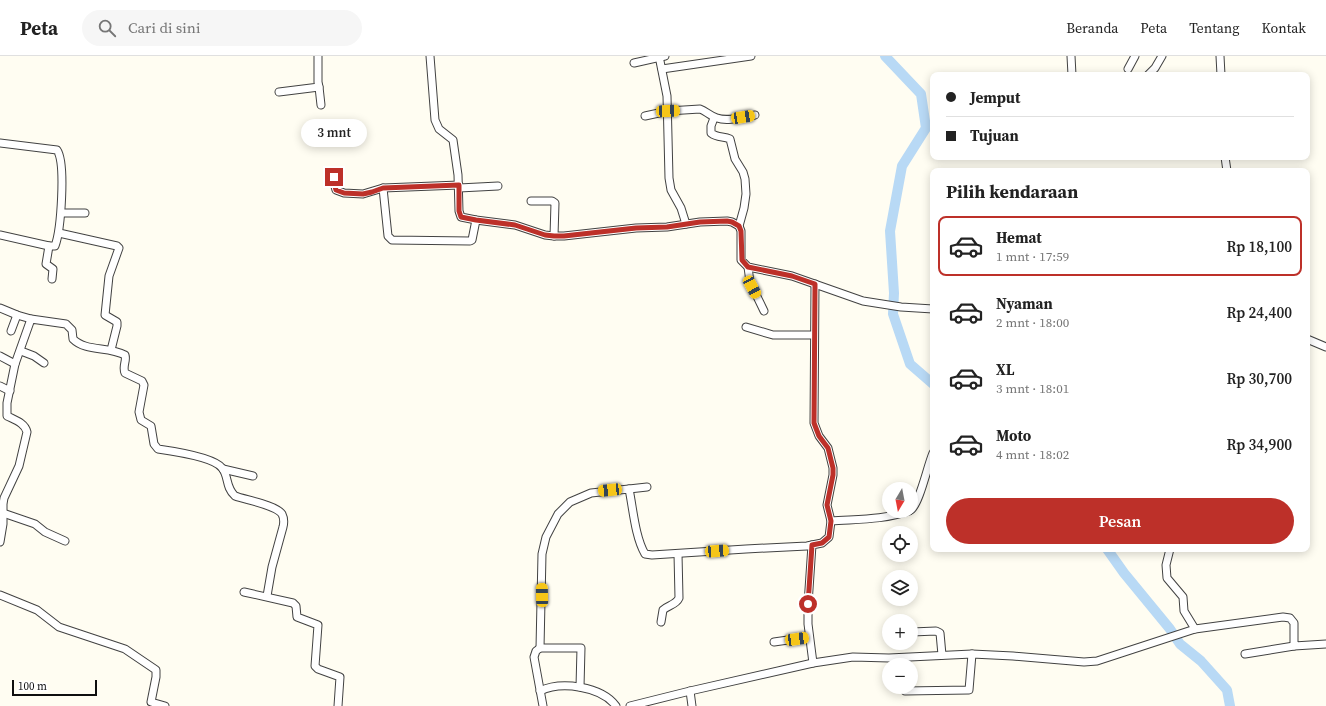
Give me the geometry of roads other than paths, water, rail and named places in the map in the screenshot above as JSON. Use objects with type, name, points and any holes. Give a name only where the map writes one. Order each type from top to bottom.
[{"type":"street","points":[[318,56],[318,82],[321,105]]},
{"type":"street","points":[[430,56],[435,120],[439,129],[453,140],[459,186],[461,217],[515,225],[545,235],[554,236],[636,228],[667,227],[700,222],[727,221],[739,226]]},
{"type":"street","points":[[634,63],[661,56],[668,111],[669,178],[671,190],[681,208],[686,224]]},
{"type":"street","points":[[662,69],[751,56]]},
{"type":"street","points":[[1071,56],[1072,72]]},
{"type":"street","points":[[1128,69],[1135,56]]},
{"type":"street","points":[[1151,72],[1162,56]]},
{"type":"street","points":[[1220,56],[1221,72]]},
{"type":"street","points":[[279,92],[319,87]]},
{"type":"street","points":[[645,116],[668,111],[700,110],[705,111],[714,118],[726,120],[755,115]]},
{"type":"street","points":[[714,118],[711,126],[711,133],[718,137],[730,139],[735,158],[743,172],[745,179],[746,194],[739,226],[741,231],[742,260],[748,267],[750,282],[764,311]]},
{"type":"street","points":[[0,143],[57,150],[59,152],[62,212],[55,246],[0,235]]},
{"type":"street","points":[[335,176],[334,186],[337,191],[344,193],[368,193],[383,188],[498,186]]},
{"type":"street","points":[[383,188],[388,236],[392,240],[470,241],[472,240],[476,220]]},
{"type":"street","points":[[531,201],[552,201],[556,203],[554,236]]},
{"type":"street","points":[[62,212],[85,213]]},
{"type":"street","points":[[58,233],[117,246],[119,248],[109,276],[105,308],[105,315],[117,322],[111,350]]},
{"type":"street","points":[[49,246],[46,264],[53,269],[52,279]]},
{"type":"street","points":[[748,267],[792,276],[863,300],[883,305],[930,309]]},
{"type":"street","points":[[629,489],[639,537],[642,548],[646,554],[678,554],[802,547],[822,543],[829,537],[831,521],[827,505],[833,468],[828,448],[819,436],[814,423],[815,284]]},
{"type":"street","points":[[0,308],[31,319],[66,324],[72,330],[73,339],[81,345],[87,348],[111,350],[125,355],[126,358],[123,367],[125,373],[142,381],[144,385],[139,412],[141,420],[151,426],[154,444],[158,449],[183,453],[215,462],[223,469],[253,476]]},
{"type":"street","points":[[11,331],[17,315]]},
{"type":"street","points":[[0,542],[3,524],[4,498],[19,466],[27,432],[22,424],[3,415],[10,391],[15,364],[21,351],[31,319]]},
{"type":"street","points":[[746,327],[773,335],[814,335]]},
{"type":"street","points":[[1310,340],[1326,347]]},
{"type":"street","points":[[21,351],[34,356],[44,363]]},
{"type":"street","points":[[0,356],[15,364]]},
{"type":"street","points":[[0,386],[10,391]]},
{"type":"street","points":[[918,496],[930,461]]},
{"type":"street","points":[[223,469],[231,492],[235,496],[269,506],[278,510],[282,515],[284,522],[266,596]]},
{"type":"street","points":[[540,648],[543,549],[546,537],[558,514],[570,502],[591,493],[647,487]]},
{"type":"street","points":[[3,513],[35,524],[45,532],[65,541]]},
{"type":"street","points":[[831,521],[882,516]]},
{"type":"street","points":[[812,545],[808,604],[809,637],[813,663]]},
{"type":"street","points":[[1169,552],[1166,564],[1167,578],[1183,597],[1184,611],[1195,629]]},
{"type":"street","points":[[661,622],[663,610],[675,604],[679,598],[678,554]]},
{"type":"street","points":[[244,592],[293,602],[296,606],[297,617],[318,625],[315,666],[318,669],[340,677],[338,706]]},
{"type":"street","points":[[0,595],[37,610],[59,627],[125,649],[155,668],[156,677],[150,704],[165,706]]},
{"type":"street","points":[[630,706],[813,663],[863,656],[889,658],[972,654],[1091,662],[1102,660],[1195,629],[1287,617],[1294,623],[1294,646]]},
{"type":"street","points":[[918,632],[936,631],[940,633],[942,655]]},
{"type":"street","points":[[774,642],[809,637]]},
{"type":"street","points":[[1245,654],[1294,646],[1326,644]]},
{"type":"street","points":[[543,706],[534,657],[536,651],[540,648],[581,648],[580,687]]},
{"type":"street","points":[[918,691],[969,690],[972,654]]},
{"type":"street","points":[[540,692],[548,688],[580,687],[601,694],[616,706]]},
{"type":"street","points":[[690,691],[692,706]]},
{"type":"street","points":[[663,698],[663,706]]},
{"type":"waterway","points":[[885,56],[921,94],[926,128],[902,166],[890,231],[894,293],[893,314],[910,364],[930,381]]},
{"type":"waterway","points":[[1109,552],[1124,573],[1170,629],[1180,644],[1201,661],[1227,690],[1230,706]]}]
